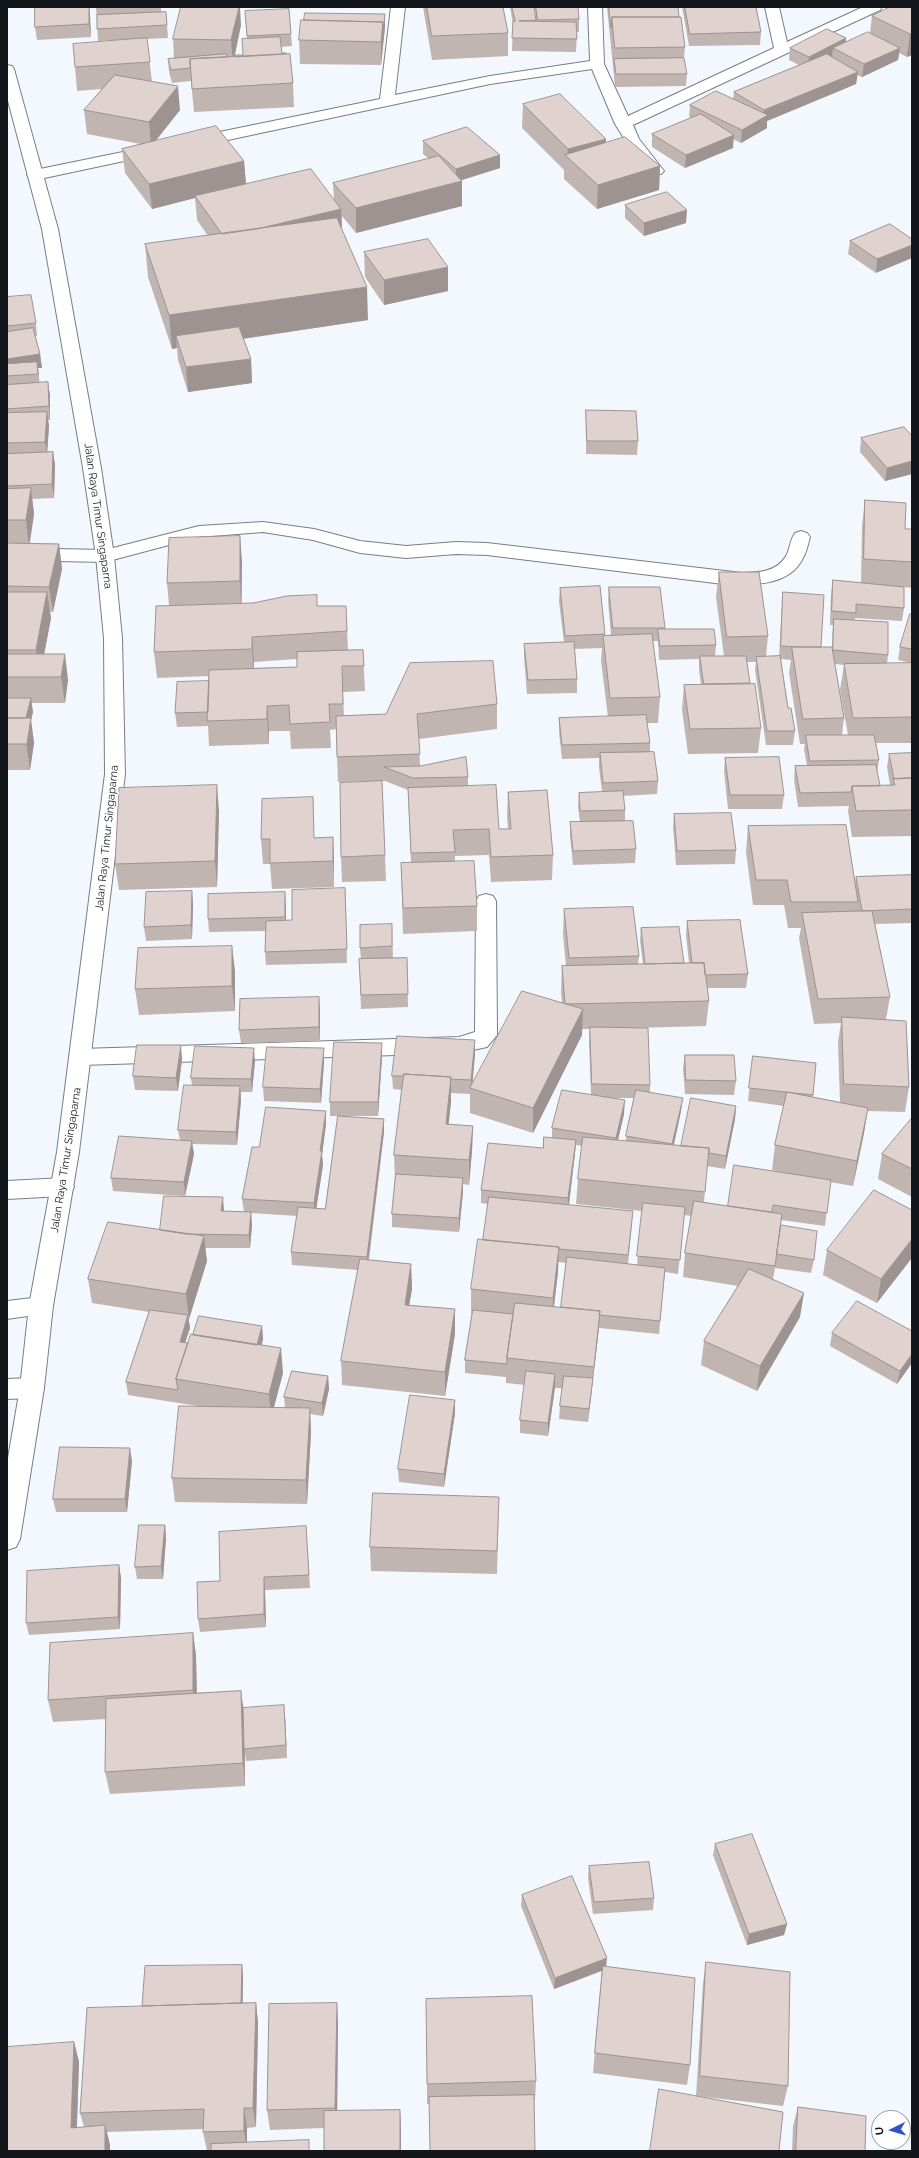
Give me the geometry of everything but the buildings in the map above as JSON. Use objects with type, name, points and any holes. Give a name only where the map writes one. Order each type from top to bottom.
[{"type":"street","points":[[386,102],[398,7]]},
{"type":"street","points":[[595,7],[597,64],[623,124],[632,140],[658,173]]},
{"type":"street","points":[[772,7],[782,51]]},
{"type":"street","points":[[623,124],[875,7]]},
{"type":"street","points":[[181,145],[490,80],[597,64]]},
{"type":"street","name":"Jalan Raya Timur Singaparna","points":[[7,69],[50,229],[105,556],[113,638],[116,774],[81,1057],[63,1187],[41,1306],[32,1388],[7,1539]]},
{"type":"street","points":[[35,175],[166,148]]},
{"type":"street","points":[[7,554],[105,556],[199,532],[263,526],[314,535],[360,547],[406,552],[456,548],[487,549],[723,578],[758,579],[777,574],[792,561],[801,537]]},
{"type":"street","points":[[81,1057],[459,1045],[478,1041],[486,1035],[486,901]]},
{"type":"street","points":[[7,1190],[63,1187]]},
{"type":"street","points":[[7,1310],[41,1306]]},
{"type":"street","points":[[7,1389],[32,1388]]}]
